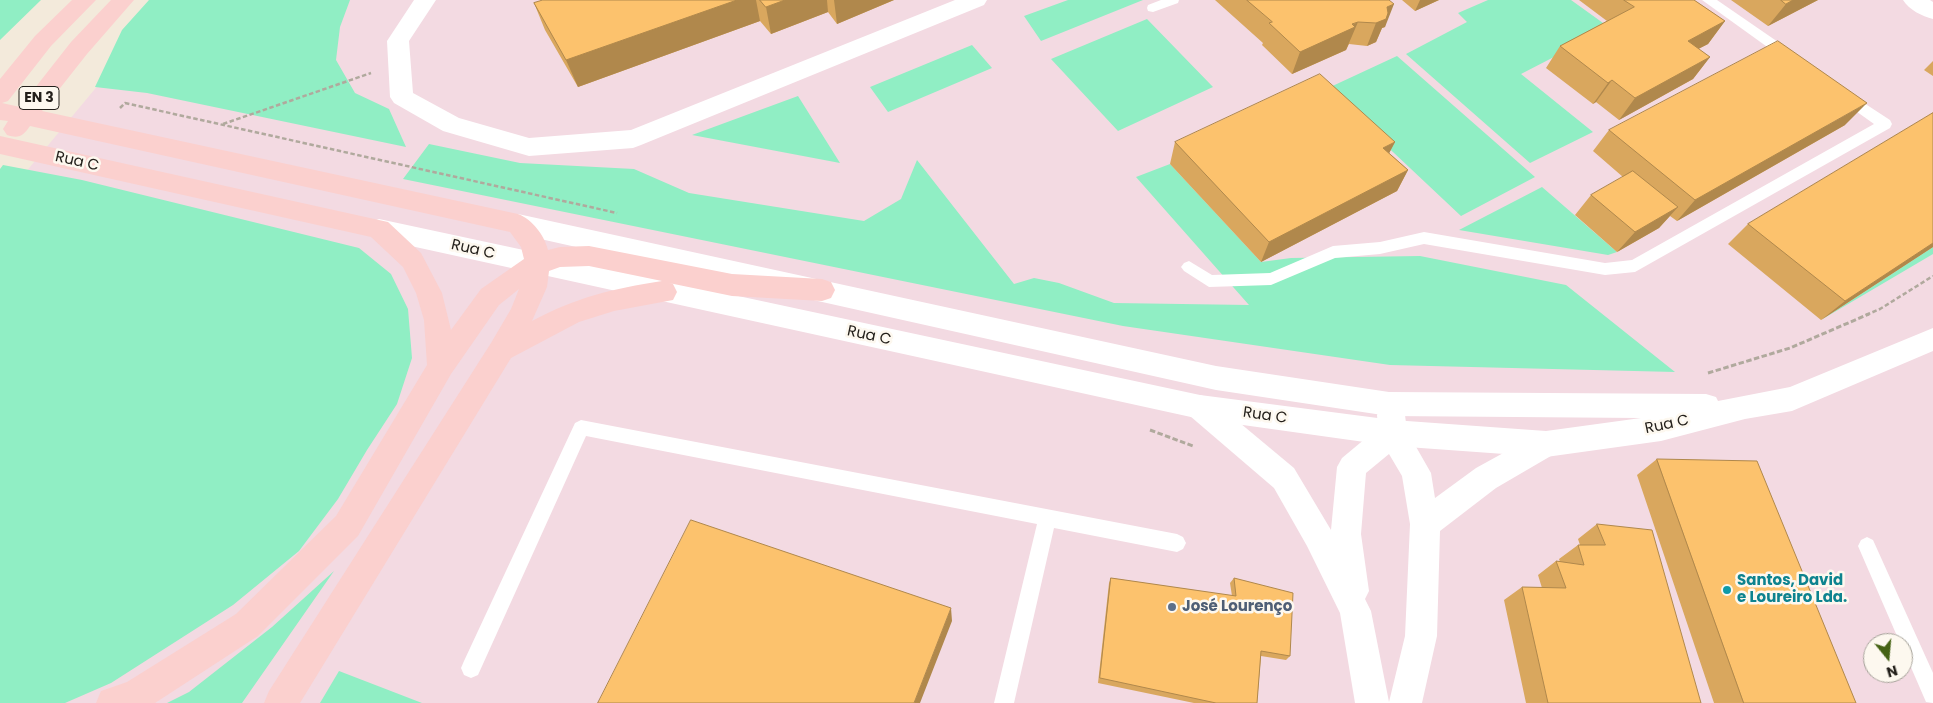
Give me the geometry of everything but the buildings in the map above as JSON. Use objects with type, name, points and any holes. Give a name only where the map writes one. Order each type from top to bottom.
[{"type":"main road","name":"EN 3","points":[[0,95],[43,41],[85,0]]},
{"type":"main road","name":"EN 3","points":[[0,146],[78,48],[123,0]]},
{"type":"main road","name":"Rua C","points":[[0,111],[518,224]]},
{"type":"main road","name":"Rua C","points":[[0,146],[379,229]]},
{"type":"main road","points":[[281,703],[501,351],[528,304],[537,264],[533,245],[518,224]]},
{"type":"main road","points":[[379,229],[412,260],[429,293],[438,320],[441,366]]},
{"type":"main road","points":[[113,703],[134,697],[247,625],[348,526],[441,366],[490,297],[513,279],[537,264],[560,257],[589,256],[732,285],[822,290]]},
{"type":"main road","points":[[501,351],[571,313],[614,300],[664,292]]},
{"type":"street","points":[[425,0],[398,41],[402,97],[451,125],[529,147],[633,139],[976,0]]},
{"type":"street","points":[[1914,0],[1933,12]]},
{"type":"street","name":"Rua C","points":[[518,224],[1216,378],[1389,404],[1745,407]]},
{"type":"street","name":"Rua C","points":[[379,229],[1200,407],[1393,433],[1546,444],[1661,428],[1745,407],[1792,399],[1933,339]]},
{"type":"street","points":[[1389,404],[1393,433],[1416,472],[1425,524],[1421,636],[1406,703]]},
{"type":"street","points":[[1200,407],[1284,478],[1318,536],[1355,611]]},
{"type":"street","points":[[1372,703],[1355,611],[1346,534],[1352,467],[1393,433]]},
{"type":"street","points":[[1425,524],[1486,478],[1546,444]]},
{"type":"lane","points":[[1153,8],[1173,0]]},
{"type":"lane","points":[[1708,0],[1797,62]]},
{"type":"lane","points":[[1189,268],[1209,281],[1271,280],[1333,252],[1380,248],[1424,238],[1605,269],[1635,266],[1885,124],[1829,84]]},
{"type":"lane","points":[[471,668],[581,428],[1177,543]]},
{"type":"lane","points":[[1004,703],[1047,518]]},
{"type":"lane","points":[[1867,546],[1933,695]]},
{"type":"path","points":[[222,125],[400,63]]},
{"type":"path","points":[[119,109],[125,103],[621,214]]},
{"type":"path","points":[[1705,374],[1790,348],[1880,309],[1933,276]]},
{"type":"path","points":[[1145,428],[1196,447]]},
{"type":"shaded area","points":[[169,0],[1933,0],[1933,703],[0,703],[0,203]]},
{"type":"green space","points":[[0,0],[41,0],[0,40]]},
{"type":"green space","points":[[149,0],[350,0],[340,27],[336,60],[355,93],[389,109],[406,147],[147,93],[95,87],[122,30]]},
{"type":"green space","points":[[1068,0],[1143,0],[1041,41],[1024,16]]},
{"type":"green space","points":[[1488,0],[1571,0],[1610,28],[1521,74],[1593,132],[1530,163],[1406,54],[1467,22],[1458,13]]},
{"type":"green space","points":[[1147,19],[1213,87],[1118,131],[1051,59]]},
{"type":"green space","points":[[972,45],[992,68],[888,112],[870,87]]},
{"type":"green space","points":[[1397,56],[1535,177],[1461,216],[1326,89]]},
{"type":"green space","points":[[798,96],[840,163],[692,135]]},
{"type":"green space","points":[[429,144],[520,163],[634,169],[689,193],[864,221],[901,199],[917,160],[1014,284],[1034,278],[1059,283],[1114,303],[1249,305],[1136,177],[1170,164],[1261,262],[1291,258],[1420,256],[1566,285],[1675,372],[1390,365],[1123,326],[403,179]]},
{"type":"green space","points":[[3,165],[82,180],[359,248],[391,274],[408,309],[412,358],[397,404],[338,499],[299,551],[233,605],[111,683],[65,703],[0,703],[0,169]]},
{"type":"green space","points":[[1542,187],[1617,252],[1608,255],[1459,230]]},
{"type":"green space","points":[[1933,247],[1933,254],[1821,320]]},
{"type":"green space","points":[[334,571],[242,703],[167,703],[189,692],[272,627]]},
{"type":"green space","points":[[339,671],[422,703],[320,703]]},
{"type":"place","name":"Santos, David e Loureiro Lda.","points":[[1727,590]]},
{"type":"place","name":"José Lourenço","points":[[1172,607]]}]
